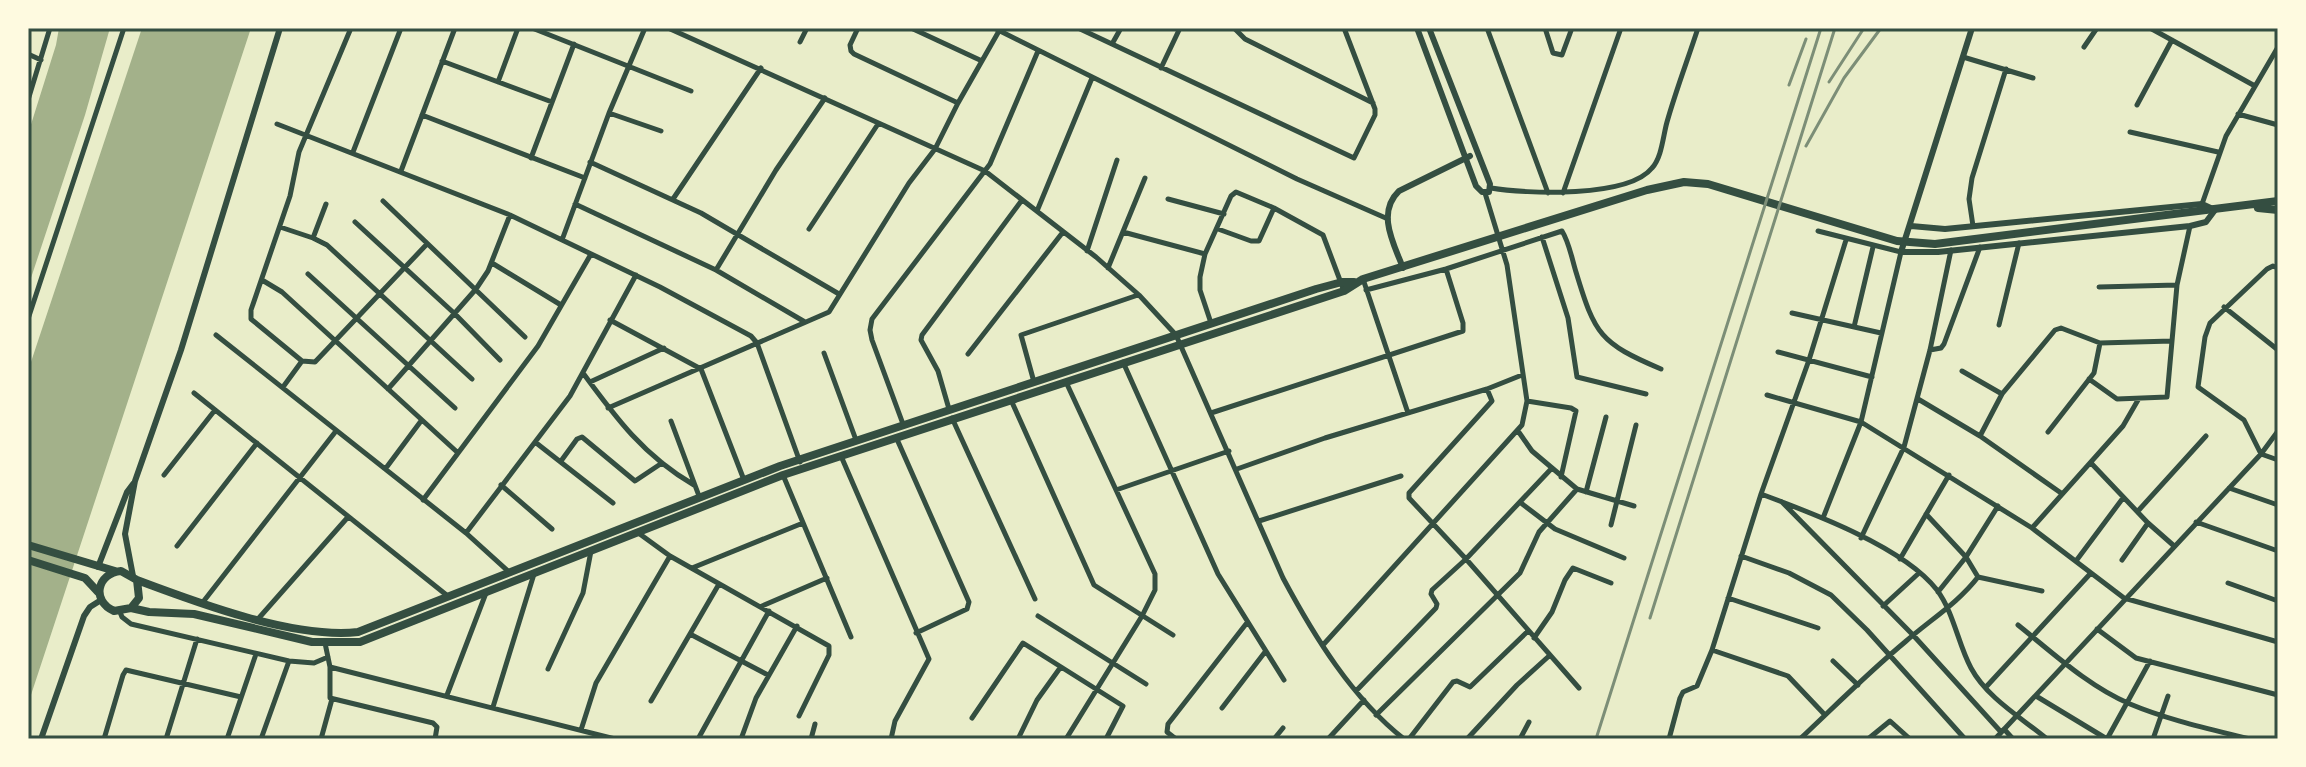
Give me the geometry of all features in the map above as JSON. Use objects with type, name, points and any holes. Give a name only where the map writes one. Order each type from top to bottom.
[{"type":"highway","points":[[131,608],[194,614],[325,643],[372,639],[486,593],[512,578],[699,496],[744,480],[896,437],[1034,382],[1647,190],[1684,182],[1708,184],[1897,241],[1935,244],[2278,201]]},
{"type":"highway","points":[[2245,207],[2278,210]]},
{"type":"highway","points":[[28,545],[258,619],[313,632],[358,632],[450,597],[534,574],[783,475],[800,464],[856,440],[903,424],[1010,399],[1066,382],[1123,362],[1211,324],[1343,286]]},
{"type":"highway","points":[[28,560],[85,578],[109,608],[120,612],[131,608],[139,598],[135,578]]},
{"type":"highway","points":[[100,597],[101,582],[115,571]]},
{"type":"street","points":[[28,100],[50,28]]},
{"type":"street","points":[[28,319],[124,28]]},
{"type":"street","points":[[135,578],[125,534],[135,481],[181,350],[280,28]]},
{"type":"street","points":[[351,28],[296,162],[290,196],[251,310],[251,319],[302,361],[315,362],[427,244]]},
{"type":"street","points":[[353,152],[401,28]]},
{"type":"street","points":[[401,171],[455,28]]},
{"type":"street","points":[[498,82],[518,28]]},
{"type":"street","points":[[532,28],[691,91]]},
{"type":"street","points":[[562,240],[609,113],[645,28]]},
{"type":"street","points":[[668,28],[985,171],[1139,295],[1178,339],[1283,578],[1323,645],[1376,715],[1407,739],[1453,682],[1470,687],[1528,631]]},
{"type":"street","points":[[800,42],[807,28]]},
{"type":"street","points":[[858,28],[850,45],[854,54],[958,103]]},
{"type":"street","points":[[911,28],[982,61]]},
{"type":"street","points":[[1078,28],[1352,158],[1356,156],[1375,115],[1374,103],[1344,28]]},
{"type":"street","points":[[1112,44],[1121,28]]},
{"type":"street","points":[[1161,68],[1180,28]]},
{"type":"street","points":[[1234,28],[1245,39],[1374,103]]},
{"type":"street","points":[[1417,28],[1476,186],[1533,194],[1563,193],[1626,183],[1653,168],[1698,28]]},
{"type":"street","points":[[1323,645],[1524,421],[1527,401],[1504,250],[1477,153],[1429,28]]},
{"type":"street","points":[[1487,28],[1548,193]]},
{"type":"street","points":[[1545,28],[1553,53],[1562,55],[1572,28]]},
{"type":"street","points":[[1563,193],[1621,28]]},
{"type":"street","points":[[1823,518],[1861,422],[1901,252],[1972,28]]},
{"type":"street","points":[[2084,47],[2097,28]]},
{"type":"street","points":[[2150,28],[2255,86]]},
{"type":"street","points":[[608,408],[829,312],[909,183],[935,149],[997,29],[1297,179],[1388,219]]},
{"type":"street","points":[[2137,105],[2172,40]]},
{"type":"street","points":[[531,158],[574,44]]},
{"type":"street","points":[[1911,226],[1945,229],[2203,208],[2218,152],[2278,47]]},
{"type":"street","points":[[903,424],[872,340],[872,319],[985,171],[1038,51]]},
{"type":"street","points":[[28,54],[41,60]]},
{"type":"street","points":[[1963,57],[2033,78]]},
{"type":"street","points":[[442,61],[552,102]]},
{"type":"street","points":[[673,199],[761,68]]},
{"type":"street","points":[[1973,226],[1969,199],[1972,178],[2006,69]]},
{"type":"street","points":[[1037,211],[1092,78]]},
{"type":"street","points":[[716,270],[825,98]]},
{"type":"street","points":[[609,113],[661,131]]},
{"type":"street","points":[[2238,114],[2278,125]]},
{"type":"street","points":[[422,115],[585,178]]},
{"type":"street","points":[[277,124],[510,215],[636,275],[745,333],[757,343],[800,464]]},
{"type":"street","points":[[809,229],[878,124]]},
{"type":"street","points":[[2130,132],[2218,152]]},
{"type":"street","points":[[1403,268],[1388,219],[1389,206],[1399,191],[1477,153]]},
{"type":"street","points":[[1087,251],[1117,160]]},
{"type":"street","points":[[590,162],[673,199],[839,294]]},
{"type":"street","points":[[1108,268],[1145,178]]},
{"type":"street","points":[[1211,324],[1199,283],[1205,254],[1231,196],[1236,192],[1274,208],[1323,235],[1343,286]]},
{"type":"street","points":[[1168,199],[1224,214]]},
{"type":"street","points":[[1022,200],[921,340],[938,371],[951,414],[1035,599]]},
{"type":"street","points":[[383,201],[525,337]]},
{"type":"street","points":[[313,238],[326,204]]},
{"type":"street","points":[[575,204],[716,270],[806,323]]},
{"type":"street","points":[[1218,229],[1259,241],[1274,208]]},
{"type":"street","points":[[1818,231],[1901,252],[1951,250],[2190,226],[2206,222],[2215,210]]},
{"type":"street","points":[[388,389],[476,289],[492,263],[510,215]]},
{"type":"street","points":[[355,222],[500,360]]},
{"type":"street","points":[[2089,379],[2114,398],[2138,400],[2167,397],[2177,285],[2190,226]]},
{"type":"street","points":[[280,227],[313,238],[332,249],[472,379]]},
{"type":"street","points":[[968,354],[1063,232]]},
{"type":"street","points":[[1123,232],[1205,254]]},
{"type":"street","points":[[1366,290],[1564,232],[1588,309],[1608,341],[1623,352],[1661,369]]},
{"type":"street","points":[[1542,237],[1568,318],[1577,377],[1646,394]]},
{"type":"street","points":[[1669,739],[1681,695],[1698,685],[1712,650],[1846,240]]},
{"type":"street","points":[[1999,325],[2019,243]]},
{"type":"street","points":[[1854,327],[1873,247]]},
{"type":"street","points":[[1930,350],[1941,348],[1944,344],[1980,247]]},
{"type":"street","points":[[1861,538],[1904,447],[1930,350],[1951,250]]},
{"type":"street","points":[[423,500],[538,346],[591,254]]},
{"type":"street","points":[[492,263],[561,305]]},
{"type":"street","points":[[2278,268],[2273,266],[2267,269],[2214,317],[2205,337],[2198,389],[2244,420],[2261,454],[2278,460]]},
{"type":"street","points":[[1211,413],[1463,331],[1446,269]]},
{"type":"street","points":[[308,274],[455,408]]},
{"type":"street","points":[[466,533],[570,396],[636,275]]},
{"type":"street","points":[[262,280],[282,292],[457,452]]},
{"type":"street","points":[[1359,281],[1366,290],[1408,413]]},
{"type":"street","points":[[2099,287],[2177,285]]},
{"type":"street","points":[[1034,382],[1021,335],[1139,295]]},
{"type":"street","points":[[2224,307],[2278,350]]},
{"type":"street","points":[[1792,313],[1881,333]]},
{"type":"street","points":[[610,320],[701,369],[744,480]]},
{"type":"street","points":[[1980,436],[2002,394],[2055,330],[2061,328],[2100,343],[2172,341]]},
{"type":"street","points":[[216,335],[466,533],[512,578]]},
{"type":"street","points":[[2048,432],[2097,366],[2100,343]]},
{"type":"street","points":[[590,382],[665,348]]},
{"type":"street","points":[[1778,352],[1872,377]]},
{"type":"street","points":[[824,353],[856,440]]},
{"type":"street","points":[[283,387],[302,361]]},
{"type":"street","points":[[1123,362],[1218,574],[1246,624],[1284,680]]},
{"type":"street","points":[[1962,371],[2002,394]]},
{"type":"street","points":[[583,373],[627,432],[662,463],[694,485]]},
{"type":"street","points":[[1237,469],[1522,375]]},
{"type":"street","points":[[1066,382],[1156,580],[1155,590],[1142,616],[1066,739]]},
{"type":"street","points":[[1487,389],[1492,401],[1409,498],[1579,688]]},
{"type":"street","points":[[194,393],[450,597]]},
{"type":"street","points":[[1767,395],[1861,422],[2032,528],[2124,598],[2278,642]]},
{"type":"street","points":[[1010,399],[1094,585],[1173,635]]},
{"type":"street","points":[[1918,399],[1980,436],[2061,493]]},
{"type":"street","points":[[2032,528],[2123,426],[2138,400]]},
{"type":"street","points":[[1527,401],[1575,410],[1561,477]]},
{"type":"street","points":[[164,475],[215,410]]},
{"type":"street","points":[[1586,492],[1606,417]]},
{"type":"street","points":[[385,468],[421,421]]},
{"type":"street","points":[[671,421],[699,496]]},
{"type":"street","points":[[1611,525],[1636,425]]},
{"type":"street","points":[[203,602],[336,431]]},
{"type":"street","points":[[1518,431],[1532,451],[1577,489],[1634,506]]},
{"type":"street","points":[[1995,739],[2261,454],[2278,431]]},
{"type":"street","points":[[2138,511],[2206,436]]},
{"type":"street","points":[[561,461],[577,439],[582,437],[635,481],[662,463]]},
{"type":"street","points":[[896,437],[969,602],[967,609],[916,633]]},
{"type":"street","points":[[535,442],[613,503]]},
{"type":"street","points":[[177,546],[257,443]]},
{"type":"street","points":[[1116,490],[1229,451]]},
{"type":"street","points":[[841,455],[929,662],[895,721],[891,739]]},
{"type":"street","points":[[2091,463],[2173,545]]},
{"type":"street","points":[[1356,691],[1436,608],[1432,590],[1466,559],[1552,468]]},
{"type":"street","points":[[783,475],[851,637]]},
{"type":"street","points":[[1900,559],[1949,475]]},
{"type":"street","points":[[1259,521],[1401,476]]},
{"type":"street","points":[[94,566],[127,492],[135,481]]},
{"type":"street","points":[[501,485],[552,529]]},
{"type":"street","points":[[2229,488],[2278,505]]},
{"type":"street","points":[[1376,715],[1520,573],[1545,523],[1577,489]]},
{"type":"street","points":[[1761,494],[1823,518],[1900,559],[1919,573],[1938,592],[1971,667],[1986,687],[2047,739]]},
{"type":"street","points":[[2076,561],[2123,498]]},
{"type":"street","points":[[1781,501],[2013,739]]},
{"type":"street","points":[[1521,503],[1545,523],[1624,558]]},
{"type":"street","points":[[1938,592],[1966,557],[1998,506]]},
{"type":"street","points":[[1926,514],[1966,557],[1978,577],[2042,591]]},
{"type":"street","points":[[258,619],[348,517]]},
{"type":"street","points":[[2196,522],[2278,551]]},
{"type":"street","points":[[692,568],[803,523]]},
{"type":"street","points":[[2122,560],[2148,523]]},
{"type":"street","points":[[637,532],[670,556],[797,626],[831,649],[799,716]]},
{"type":"street","points":[[548,669],[583,593],[591,550]]},
{"type":"street","points":[[581,730],[596,683],[670,556]]},
{"type":"street","points":[[1741,556],[1822,588],[1844,607],[1963,738]]},
{"type":"street","points":[[1534,638],[1552,612],[1570,570],[1576,568],[1611,583]]},
{"type":"street","points":[[1883,606],[1919,573]]},
{"type":"street","points":[[493,707],[534,574]]},
{"type":"street","points":[[1986,687],[2090,574]]},
{"type":"street","points":[[1801,738],[1889,655],[1946,607],[1960,600],[1978,577]]},
{"type":"street","points":[[761,607],[827,578]]},
{"type":"street","points":[[2228,583],[2278,601]]},
{"type":"street","points":[[651,701],[719,584]]},
{"type":"street","points":[[447,695],[486,593]]},
{"type":"street","points":[[41,739],[84,616],[100,597]]},
{"type":"street","points":[[1728,598],[1818,628]]},
{"type":"street","points":[[698,739],[769,611]]},
{"type":"street","points":[[120,612],[131,624],[256,654],[314,663],[328,657]]},
{"type":"street","points":[[1038,616],[1146,684]]},
{"type":"street","points":[[1173,738],[1166,729],[1168,724],[1246,624]]},
{"type":"street","points":[[2018,625],[2065,663],[2127,703],[2250,739]]},
{"type":"street","points":[[741,739],[756,698],[797,626]]},
{"type":"street","points":[[2097,629],[2132,656],[2278,695]]},
{"type":"street","points":[[690,634],[768,675]]},
{"type":"street","points":[[166,739],[197,639]]},
{"type":"street","points":[[325,643],[330,667],[328,694],[332,699],[433,723],[437,729],[435,739]]},
{"type":"street","points":[[972,718],[1022,644],[1123,706],[1106,739]]},
{"type":"street","points":[[1712,650],[1788,676],[1825,715]]},
{"type":"street","points":[[1222,708],[1265,652]]},
{"type":"street","points":[[227,739],[256,654]]},
{"type":"street","points":[[1467,739],[1549,656]]},
{"type":"street","points":[[261,739],[289,661]]},
{"type":"street","points":[[1833,661],[1858,685]]},
{"type":"street","points":[[2036,696],[2108,739],[2150,661]]},
{"type":"street","points":[[330,667],[615,739]]},
{"type":"street","points":[[1018,739],[1037,700],[1060,667]]},
{"type":"street","points":[[104,739],[124,672],[129,670],[241,697]]},
{"type":"street","points":[[2153,739],[2168,696]]},
{"type":"street","points":[[321,739],[332,699]]},
{"type":"street","points":[[1328,739],[1364,700]]},
{"type":"street","points":[[1868,739],[1890,721],[1910,739]]},
{"type":"street","points":[[1520,739],[1529,722]]},
{"type":"street","points":[[811,739],[815,724]]},
{"type":"street","points":[[1274,739],[1283,728]]},
{"type":"shaded area","points":[[59,28],[110,28],[85,115],[28,287],[28,134]]},
{"type":"shaded area","points":[[142,28],[251,28],[28,704],[28,371]]},
{"type":"railway","points":[[1596,739],[1821,28]]},
{"type":"railway","points":[[1650,618],[1835,28]]},
{"type":"railway","points":[[1829,82],[1864,28]]},
{"type":"railway","points":[[1806,146],[1844,78],[1881,28]]},
{"type":"railway","points":[[1789,85],[1806,39]]}]
